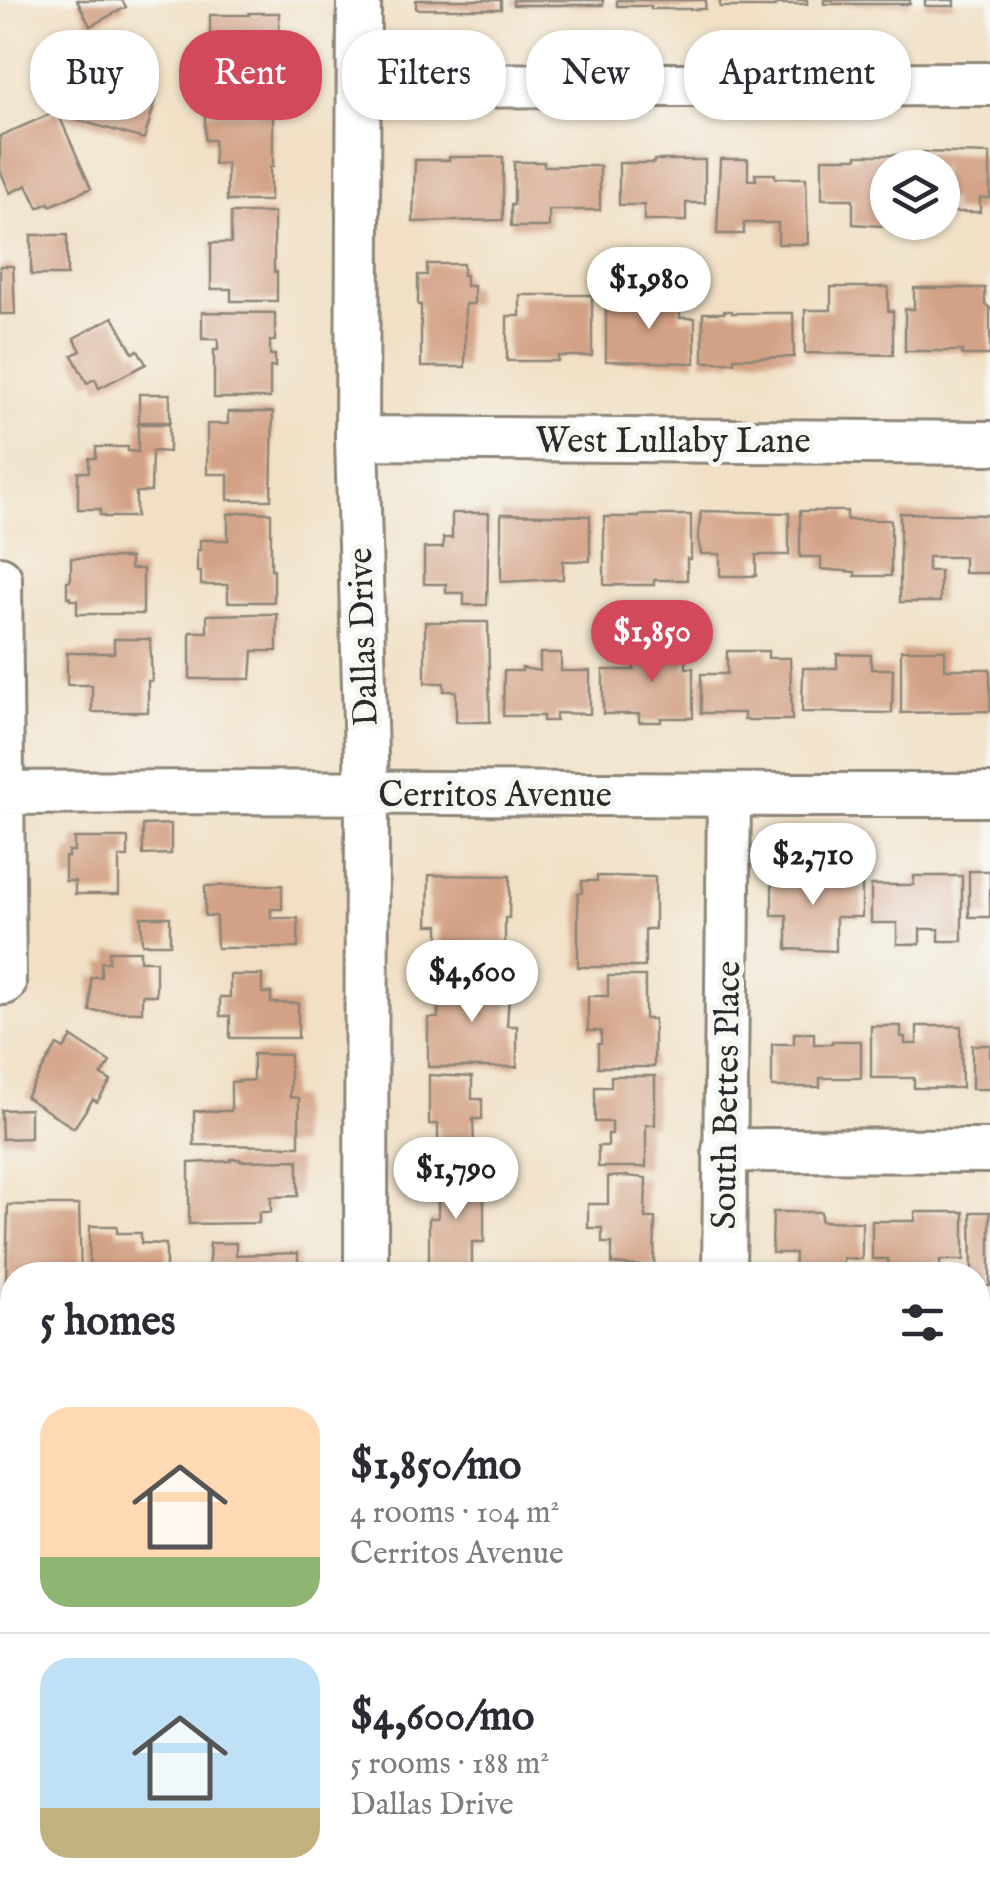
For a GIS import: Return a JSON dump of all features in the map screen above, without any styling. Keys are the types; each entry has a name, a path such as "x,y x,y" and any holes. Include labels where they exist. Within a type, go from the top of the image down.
{"street":[{"name":"Dallas Drive","path":"359,0 359,30"},
{"path":"506,86 990,84"},
{"name":"Dallas Drive","path":"359,120 357,438 367,793 366,1262"},
{"name":"West Lullaby Lane","path":"357,438 990,443"},
{"path":"0,578 4,983"},
{"name":"Cerritos Avenue","path":"1,793 990,794"},
{"name":"South Bettes Place","path":"724,1262 729,796"},
{"path":"724,1150 990,1151"}],"building":[{"path":"77,0 122,0 126,7 90,26"},
{"path":"416,0 501,0 501,9 416,9"},
{"path":"513,0 603,0 603,5 513,5"},
{"path":"617,0 706,0 705,9 651,9 617,6"},
{"path":"720,0 807,0 807,4 720,7"},
{"path":"824,0 910,0 910,4 824,4"},
{"path":"925,0 954,0 954,6 925,6"},
{"path":"279,13 279,30 210,30 210,15"},
{"path":"36,120 61,120 91,188 38,208 27,185 10,193 0,170 0,136"},
{"path":"78,120 150,120 144,139"},
{"path":"205,120 273,120 270,201 227,201 227,164 214,164 214,140 205,140"},
{"path":"960,153 990,154 990,198 980,198 980,212 960,212"},
{"path":"870,155 870,225 853,224 853,199 822,199 822,158"},
{"path":"503,157 503,220 413,222 415,160"},
{"path":"720,159 748,159 748,180 756,180 755,174 806,178 808,244 778,244 778,223 744,223 744,234 717,234"},
{"path":"705,160 705,203 686,203 686,221 644,221 644,205 619,205 619,163"},
{"path":"514,162 600,166 600,210 549,210 549,227 511,227"},
{"path":"231,213 274,213 277,301 231,301 231,289 211,289 211,243 231,243"},
{"path":"31,235 67,235 67,275 31,275"},
{"path":"427,264 463,264 466,286 474,286 474,304 465,304 465,367 421,367 418,275 427,275"},
{"path":"0,266 13,266 15,314 0,314"},
{"path":"831,287 888,287 888,311 893,311 893,355 805,353 805,310 831,310"},
{"path":"914,288 985,288 985,304 990,308 990,355 905,351 905,309 914,309"},
{"path":"520,295 592,295 592,356 507,361 507,316 520,316"},
{"path":"606,299 680,302 680,318 695,318 695,363 606,361"},
{"path":"202,312 275,313 275,341 270,341 275,367 270,367 270,398 214,398 214,350 218,350 218,339 202,339"},
{"path":"703,313 793,313 794,357 703,362"},
{"path":"113,317 133,353 138,350 146,364 99,388 95,379 87,383 72,355 81,351 74,338"},
{"path":"139,394 170,394 170,422 139,422"},
{"path":"228,412 273,412 271,500 228,500 228,474 207,474 207,424 228,424"},
{"path":"138,424 169,424 169,452 152,451 151,492 136,492 136,517 104,517 100,509 78,509 78,472 89,472 89,458 96,458 96,447 128,447 128,451 138,452"},
{"path":"701,511 789,513 789,555 756,555 756,576 720,576 720,554 701,554"},
{"path":"800,511 847,511 847,520 891,520 891,576 855,576 855,572 821,569 821,557 800,557"},
{"path":"271,513 274,602 228,602 228,585 201,585 201,572 197,572 200,540 228,540 228,514"},
{"path":"452,513 489,513 487,605 464,605 464,593 446,593 446,584 424,584 424,548 443,548 443,538 452,538"},
{"path":"900,513 989,515 989,573 964,573 964,557 928,557 928,571 940,571 940,602 900,602"},
{"path":"501,514 590,516 590,561 563,561 563,579 501,582"},
{"path":"691,515 687,580 654,580 654,585 604,585 604,517"},
{"path":"71,558 130,558 130,569 143,569 143,614 77,614 77,600 67,597"},
{"path":"277,614 277,651 253,651 251,679 190,679 190,632 207,632 207,615"},
{"path":"425,622 488,622 490,722 456,722 456,691 444,691 444,683 425,683"},
{"path":"114,639 150,639 152,681 148,681 148,712 92,712 92,685 67,685 67,653 114,653"},
{"path":"634,645 686,645 686,668 693,668 693,718 639,722 639,714 603,714 603,670 634,670"},
{"path":"901,650 945,650 945,669 990,669 990,711 901,713"},
{"path":"727,651 768,651 768,658 790,658 792,720 744,720 744,713 701,713 701,674 727,674"},
{"path":"540,653 561,653 561,671 590,671 590,714 556,713 556,721 543,721 543,716 503,716 504,671 540,671"},
{"path":"837,654 871,655 871,669 893,669 892,713 802,712 803,668 837,668"},
{"path":"171,824 171,854 143,855 143,825"},
{"path":"74,838 128,838 128,857 119,857 119,894 75,894 75,881 65,881 65,857 68,851 74,851"},
{"path":"772,871 820,871 820,882 862,882 862,917 836,917 836,951 787,949 787,915 772,915"},
{"path":"969,871 990,871 990,917 969,917"},
{"path":"429,875 510,876 505,945 474,944 474,967 439,966 439,925 428,925"},
{"path":"597,876 655,877 655,929 645,929 645,967 578,967 578,893 582,893 582,881 597,881"},
{"path":"914,876 962,876 962,941 939,941 939,929 920,929 920,944 897,944 897,923 871,923 871,885 914,885"},
{"path":"282,885 282,909 271,909 271,918 298,918 298,948 217,948 216,916 205,916 205,886"},
{"path":"141,917 170,917 170,944 142,944"},
{"path":"109,951 140,951 140,961 156,961 156,995 142,995 142,1012 90,1011 91,977 101,977 101,962 109,962"},
{"path":"230,975 262,975 262,993 271,993 271,1003 298,1003 298,1038 230,1038 230,1016 220,1016 220,997 230,997"},
{"path":"438,976 510,979 507,1026 517,1026 517,1067 428,1067 428,1018 438,1018"},
{"path":"608,976 645,976 645,1019 654,1019 654,1067 598,1067 601,1031 588,1031 588,996 608,996"},
{"path":"871,1026 901,1026 905,1044 917,1044 917,1026 961,1026 962,1088 914,1088 914,1078 871,1078"},
{"path":"794,1033 814,1033 814,1044 861,1041 861,1078 820,1078 820,1087 772,1087 772,1044 794,1044"},
{"path":"72,1037 110,1062 101,1075 111,1081 97,1102 93,1099 74,1128 26,1097 57,1045 64,1049"},
{"path":"972,1045 990,1045 990,1089 972,1089"},
{"path":"253,1054 290,1055 290,1097 299,1098 299,1146 194,1145 194,1111 231,1111 231,1082 253,1080"},
{"path":"429,1075 472,1077 472,1099 482,1099 482,1119 473,1119 475,1166 438,1166 438,1124 429,1124"},
{"path":"611,1076 655,1076 655,1125 646,1125 646,1167 598,1167 598,1146 608,1146 612,1122 595,1122 595,1087 611,1087"},
{"path":"30,1109 30,1138 2,1139 1,1110"},
{"path":"298,1160 298,1196 271,1197 271,1212 259,1212 259,1223 189,1224 189,1163"},
{"path":"438,1176 475,1176 475,1195 484,1195 484,1242 472,1242 472,1262 429,1262 429,1218 438,1218"},
{"path":"608,1177 646,1178 645,1218 655,1218 654,1262 612,1262 612,1243 602,1243 602,1228 588,1228 588,1204 608,1204"},
{"path":"8,1205 79,1205 81,1262 7,1262"},
{"path":"773,1212 821,1212 821,1221 862,1222 862,1259 795,1262 795,1253 772,1253"},
{"path":"915,1212 964,1212 964,1260 872,1259 872,1221 915,1221"},
{"path":"971,1212 990,1212 990,1262 972,1262"},
{"path":"90,1226 117,1226 117,1233 141,1233 141,1243 166,1244 166,1262 89,1262"},
{"path":"210,1243 236,1243 236,1255 298,1253 298,1262 209,1262"}]}
